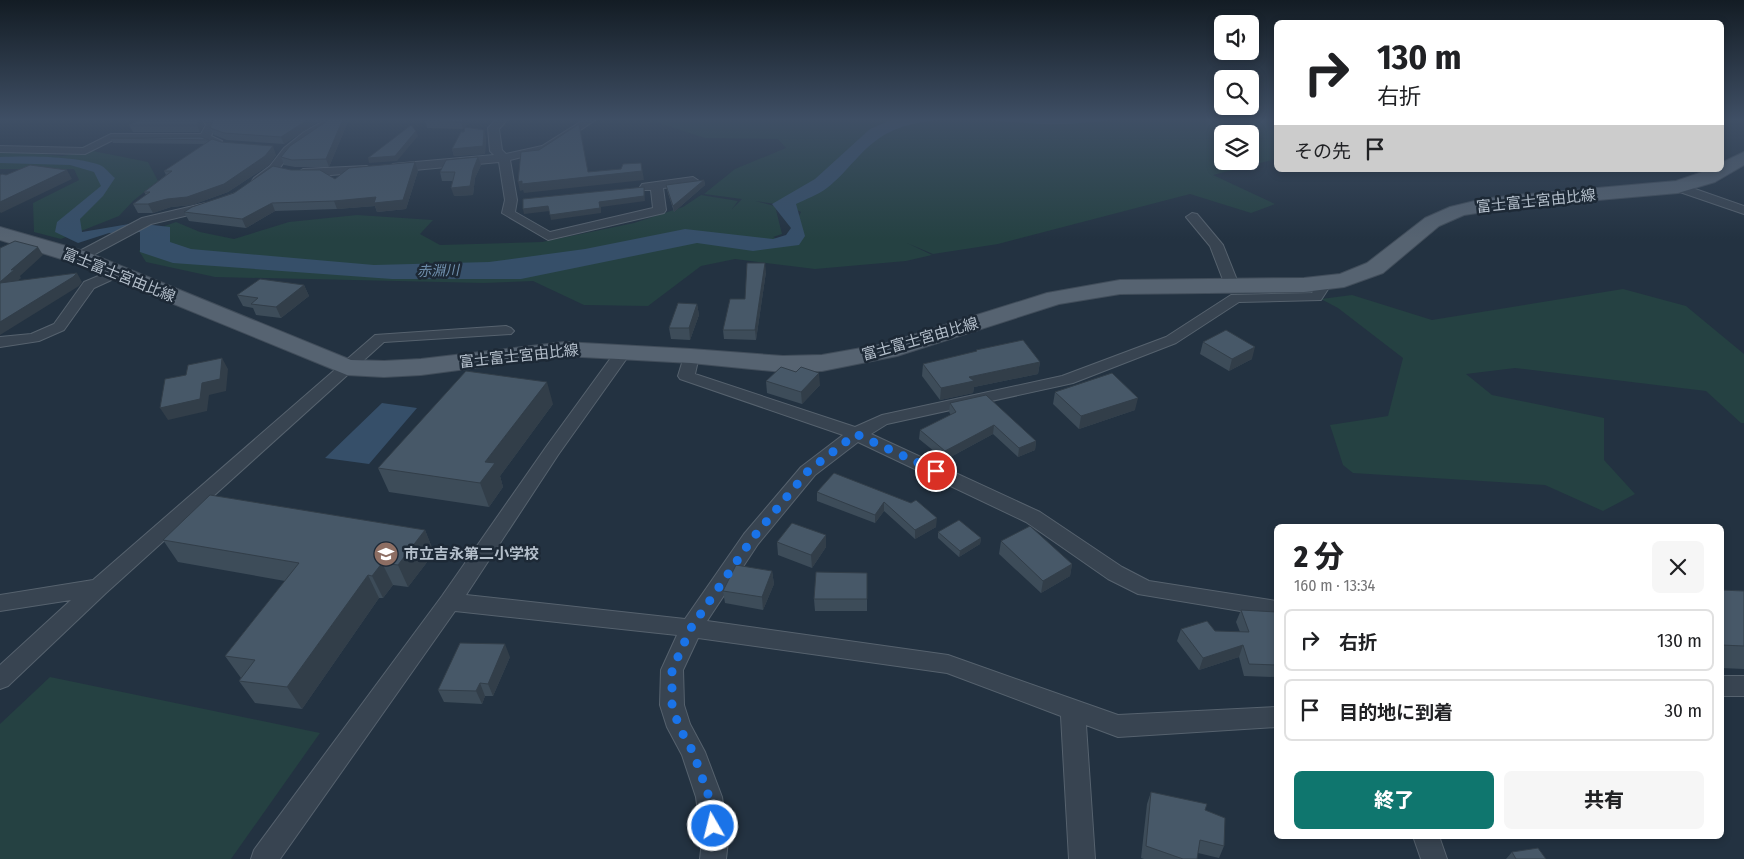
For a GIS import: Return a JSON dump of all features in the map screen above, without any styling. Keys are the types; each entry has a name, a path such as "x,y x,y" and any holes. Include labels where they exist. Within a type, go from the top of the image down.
{"main road":[{"name":"富士富士宮由比線","path":"1724,169 1740,159"},
{"name":"富士富士宮由比線","path":"0,233 80,257 346,368 384,369 421,367 564,349 691,356 783,364 822,363 888,351 1075,293 1142,286 1325,283 1344,280 1375,268 1432,222 1457,210 1517,201 1678,187 1708,178 1718,172"}],"street":[{"path":"245,190 274,168 281,159"},
{"path":"274,168 295,173 325,173 491,159"},
{"path":"504,159 516,200 508,213 548,236 660,210 657,186"},
{"path":"635,188 693,181"},
{"path":"1678,187 1744,210"},
{"path":"80,257 146,221 172,213 194,211 218,202"},
{"path":"1192,217 1216,245 1232,285"},
{"path":"0,342 34,338 59,328 89,285 115,273"},
{"path":"713,859 715,840 709,797 693,752 679,727 672,704 672,670 691,628 752,539 808,471 856,434 882,420 1067,380 1171,340 1236,298 1316,297 1325,283"},
{"path":"0,679 99,587 380,338 506,331"},
{"path":"264,859 450,602 552,451 624,352"},
{"path":"691,356 686,376 856,434 1033,517 1115,573 1145,588 1274,609"},
{"path":"0,603 99,587"},
{"path":"450,602 691,628 948,664 1072,711 1118,726 1274,717"},
{"path":"1724,686 1744,686"},
{"path":"1072,711 1082,859"},
{"path":"1427,839 1434,859"}],"green space":[{"path":"0,159 133,159 148,162 158,181 133,201 119,216 61,239 34,232 33,203 79,180 74,169 0,169"},
{"path":"759,159 1214,159 1214,170 1233,170 1213,175 1275,204 1251,213 1190,194 998,244 933,254 907,243 932,255 906,261 815,269 735,259 701,266 648,306 584,305 533,281 484,283 215,277 146,262 139,251 159,228 176,222 200,232 234,239 289,222 357,215 433,220 420,234 440,245 542,242 634,223 683,207 701,195 738,201 732,209 742,199 704,194 735,169","holes":["755,201 789,206 801,212 785,242 773,237 782,234 775,206"]},
{"path":"1259,159 1274,160 1259,163"},
{"path":"1623,289 1686,306 1744,354 1744,423 1741,423 1706,391 1515,368 1466,374 1492,395 1604,418 1604,460 1635,494 1603,511 1545,485 1353,473 1343,465 1330,425 1388,416 1403,358 1338,308 1321,299 1352,295 1432,320"},
{"path":"50,677 320,733 231,859 0,859 0,724"}],"water":[{"name":"赤淵川","path":"0,159 70,159 90,162 104,167 115,178 103,196 80,219 82,232 135,223 170,227 170,242 191,249 374,265 489,262 585,249 685,229 773,239 786,235 791,228 772,204 815,179 837,159 856,159 827,188 796,204 805,236 799,245 753,251 697,243 521,279 392,279 173,263 140,252 140,232 109,233 78,243 55,232 57,222 101,186 94,172 70,165 0,163"},
{"path":"382,403 417,408 369,464 325,458"}],"building":[{"path":"182,159 260,159 224,184 187,197 167,199 148,204 133,204 150,192 144,192 172,171 164,171"},
{"path":"289,159 323,159 292,160"},
{"path":"477,159 470,186 451,188 455,172 440,172 446,160"},
{"path":"520,159 586,159 588,172 621,169 623,164 641,163 642,171 522,184 522,181 518,182"},
{"path":"415,162 403,200 374,203 376,197 334,201 272,203 242,219 184,212 192,207 234,193 273,166 291,170 320,170 335,179 349,168"},
{"path":"30,165 67,170 0,202 0,175 6,175"},
{"path":"704,180 673,206 666,185"},
{"path":"644,187 644,196 599,202 600,208 550,215 548,206 523,209 523,199"},
{"path":"15,241 38,247 0,282 0,248"},
{"path":"747,263 765,263 755,330 723,330 730,299 745,299"},
{"path":"77,273 73,277 0,322 0,283"},
{"path":"260,279 304,285 276,307 251,304 258,298 237,295"},
{"path":"678,303 697,304 689,328 669,328"},
{"path":"1226,330 1255,347 1232,359 1203,342"},
{"path":"1023,340 1040,362 969,377 974,381 941,388 923,364 976,350"},
{"path":"222,358 220,379 202,383 200,399 160,408 165,379 186,375 188,365"},
{"path":"781,367 796,372 801,367 819,373 801,392 766,381"},
{"path":"466,371 547,382 485,462 495,463 480,483 378,468"},
{"path":"1112,373 1138,398 1081,416 1055,392"},
{"path":"986,395 1036,441 1019,448 994,425 945,451 920,430 956,412 950,403"},
{"path":"834,473 911,503 916,500 937,518 915,530 884,502 875,515 817,492"},
{"path":"210,495 425,530 398,565 382,563 372,576 368,575 287,687 239,681 255,660 225,656 299,563 163,540"},
{"path":"959,520 981,538 960,551 938,532"},
{"path":"792,523 826,535 811,555 777,542"},
{"path":"1030,526 1072,564 1043,581 1001,541"},
{"path":"736,565 772,571 762,597 723,591"},
{"path":"816,572 867,573 867,599 814,599"},
{"path":"1724,590 1744,591 1744,646 1724,645"},
{"path":"1241,610 1274,612 1274,665 1249,664 1243,645 1203,658 1181,629 1207,621 1215,631 1249,632"},
{"path":"460,643 505,644 488,684 480,683 476,691 438,690"},
{"path":"1151,792 1207,804 1205,810 1225,818 1224,846 1200,840 1197,859 1183,859 1146,846"},
{"path":"1538,848 1546,859 1516,859 1512,852"}],"place":[{"name":"市立吉永第二小学校","path":"386,554"}],"route":[{"path":"713,826 709,797 693,752 679,727 672,704 672,670 691,628 752,539 808,471 856,434 936,471"}]}
